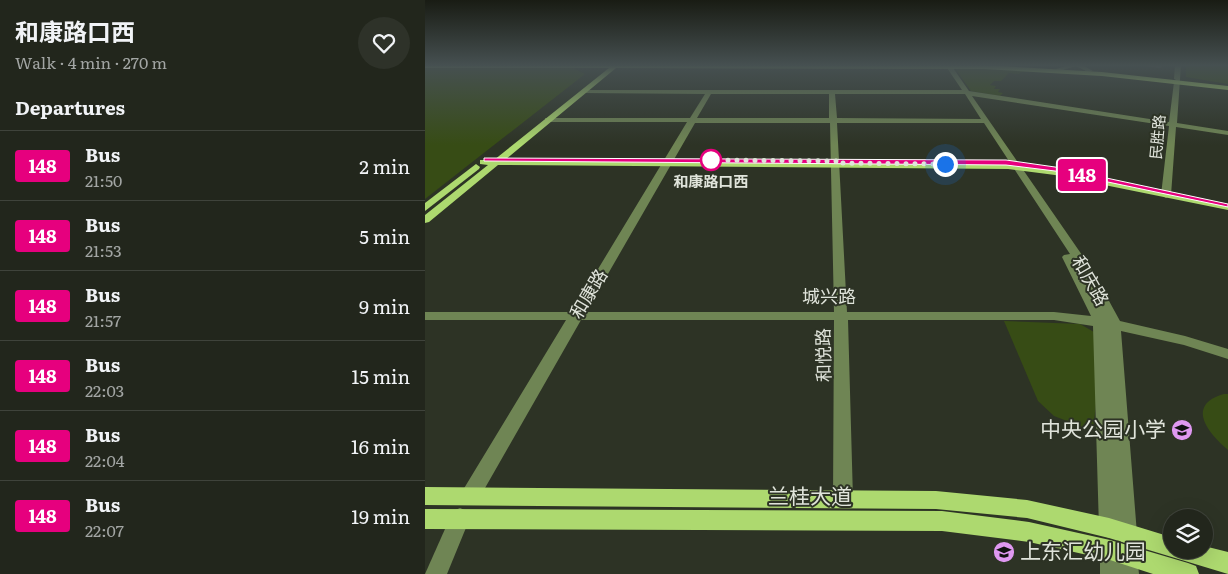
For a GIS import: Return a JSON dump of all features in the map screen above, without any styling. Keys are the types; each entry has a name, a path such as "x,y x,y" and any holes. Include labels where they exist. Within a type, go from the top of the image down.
{"main road":[{"path":"425,208 571,92"},
{"path":"425,220 583,92"},
{"path":"484,161 1011,164 1228,206"},
{"name":"兰桂大道","path":"425,496 937,500 1027,509 1118,531 1163,545"},
{"name":"兰桂大道","path":"425,519 942,521 1029,532 1122,560 1188,574"},
{"path":"1213,559 1228,563"}],"street":[{"path":"583,92 964,93 1228,133"},
{"name":"和康路","path":"470,496 709,92"},
{"name":"和悦路","path":"833,92 841,316 843,499"},
{"name":"民胜路","path":"1166,193 1176,92"},
{"name":"和庆路","path":"964,93 1011,164 1085,268 1107,322 1118,531"},
{"path":"548,120 982,121"},
{"name":"城兴路","path":"425,316 1054,316 1107,322 1161,333 1228,354"},
{"name":"和庆路","path":"1107,322 1118,531"},
{"path":"436,574 460,518"},
{"path":"1111,574 1122,560"}],"green space":[{"path":"425,92 562,92 425,199"},
{"path":"976,92 1003,93 1000,96"},
{"path":"1004,321 1080,324 1094,332 1097,394 1093,431 1054,416 1038,401"},
{"path":"1228,394 1228,450 1213,436 1204,420 1203,412 1205,405 1212,399"}],"bus line":[{"name":"148","path":"486,159 1006,162 1055,169 1228,204"}],"place":[{"name":"和康路口西","path":"711,160"},
{"name":"中央公园小学","path":"1182,430"},
{"name":"上东汇幼儿园","path":"1004,552"}],"route":[{"path":"711,160 706,160 945,164"}]}
